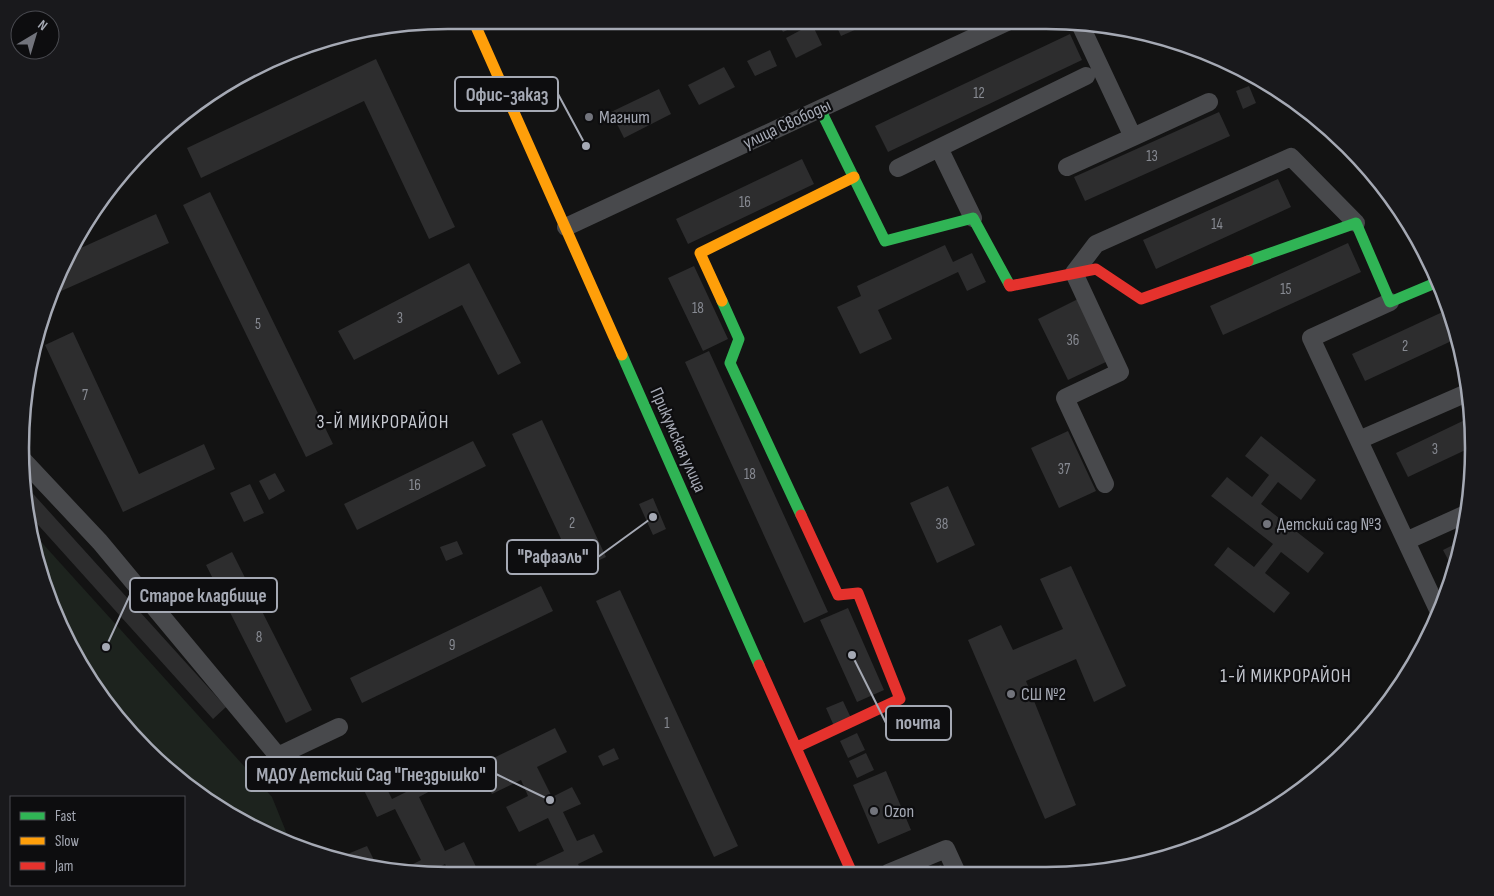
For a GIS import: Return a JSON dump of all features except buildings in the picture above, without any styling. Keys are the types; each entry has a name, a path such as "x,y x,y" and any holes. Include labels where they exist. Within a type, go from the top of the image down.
{"street":[{"name":"Прикумская улица","path":"477,29 566,227 701,537 849,867"},
{"name":"улица Свободы","path":"566,227 992,29"},
{"path":"1083,31 1133,136"},
{"path":"898,168 1086,76"},
{"path":"1067,167 1209,102"},
{"path":"820,109 885,241 973,218"},
{"path":"938,148 1010,286 1096,269 1141,299 1356,223"},
{"path":"1074,274 1096,244 1291,157 1356,223 1390,302"},
{"path":"797,748 900,699 858,593 838,594 730,363 739,339 700,253 854,178"},
{"path":"1074,274 1120,372 1066,398 1105,484"},
{"path":"1431,285 1311,338 1435,603"},
{"path":"1359,440 1462,395"},
{"path":"30,467 100,542 278,756 339,727"},
{"path":"1406,541 1459,517"},
{"path":"902,867 946,849 954,867"}],"shaded area":[{"path":"39,540 272,797 287,835 238,811 215,797 172,763 133,724 99,681 72,633 51,583"}],"traffic: fast":[{"path":"820,109 885,241 973,218 1009,284"},
{"path":"1248,261 1356,223 1390,302 1431,285"},
{"path":"722,301 739,339 730,363 801,515"},
{"path":"622,355 759,665"}],"traffic: slow":[{"path":"477,29 622,355"},
{"path":"722,301 700,253 854,177"}],"traffic: jam":[{"path":"1009,284 1010,286 1096,269 1141,299 1248,261"},
{"path":"797,747 900,699 858,593 838,595 801,515"},
{"path":"759,665 849,867"}],"place":[{"name":"Магнит","path":"589,117"},
{"name":"Офис-заказ","path":"586,146"},
{"name":"\"Рафаэль\"","path":"653,517"},
{"name":"Детский сад №3","path":"1267,524"},
{"name":"Старое кладбище","path":"106,647"},
{"name":"почта","path":"852,655"},
{"name":"СШ №2","path":"1011,694"},
{"name":"МДОУ Детский Сад \"Гнездышко\"","path":"550,800"},
{"name":"Ozon","path":"874,811"}],"district":[{"name":"3-Й МИКРОРАЙОН","path":"383,422"},
{"name":"1-Й МИКРОРАЙОН","path":"1286,676"}]}
